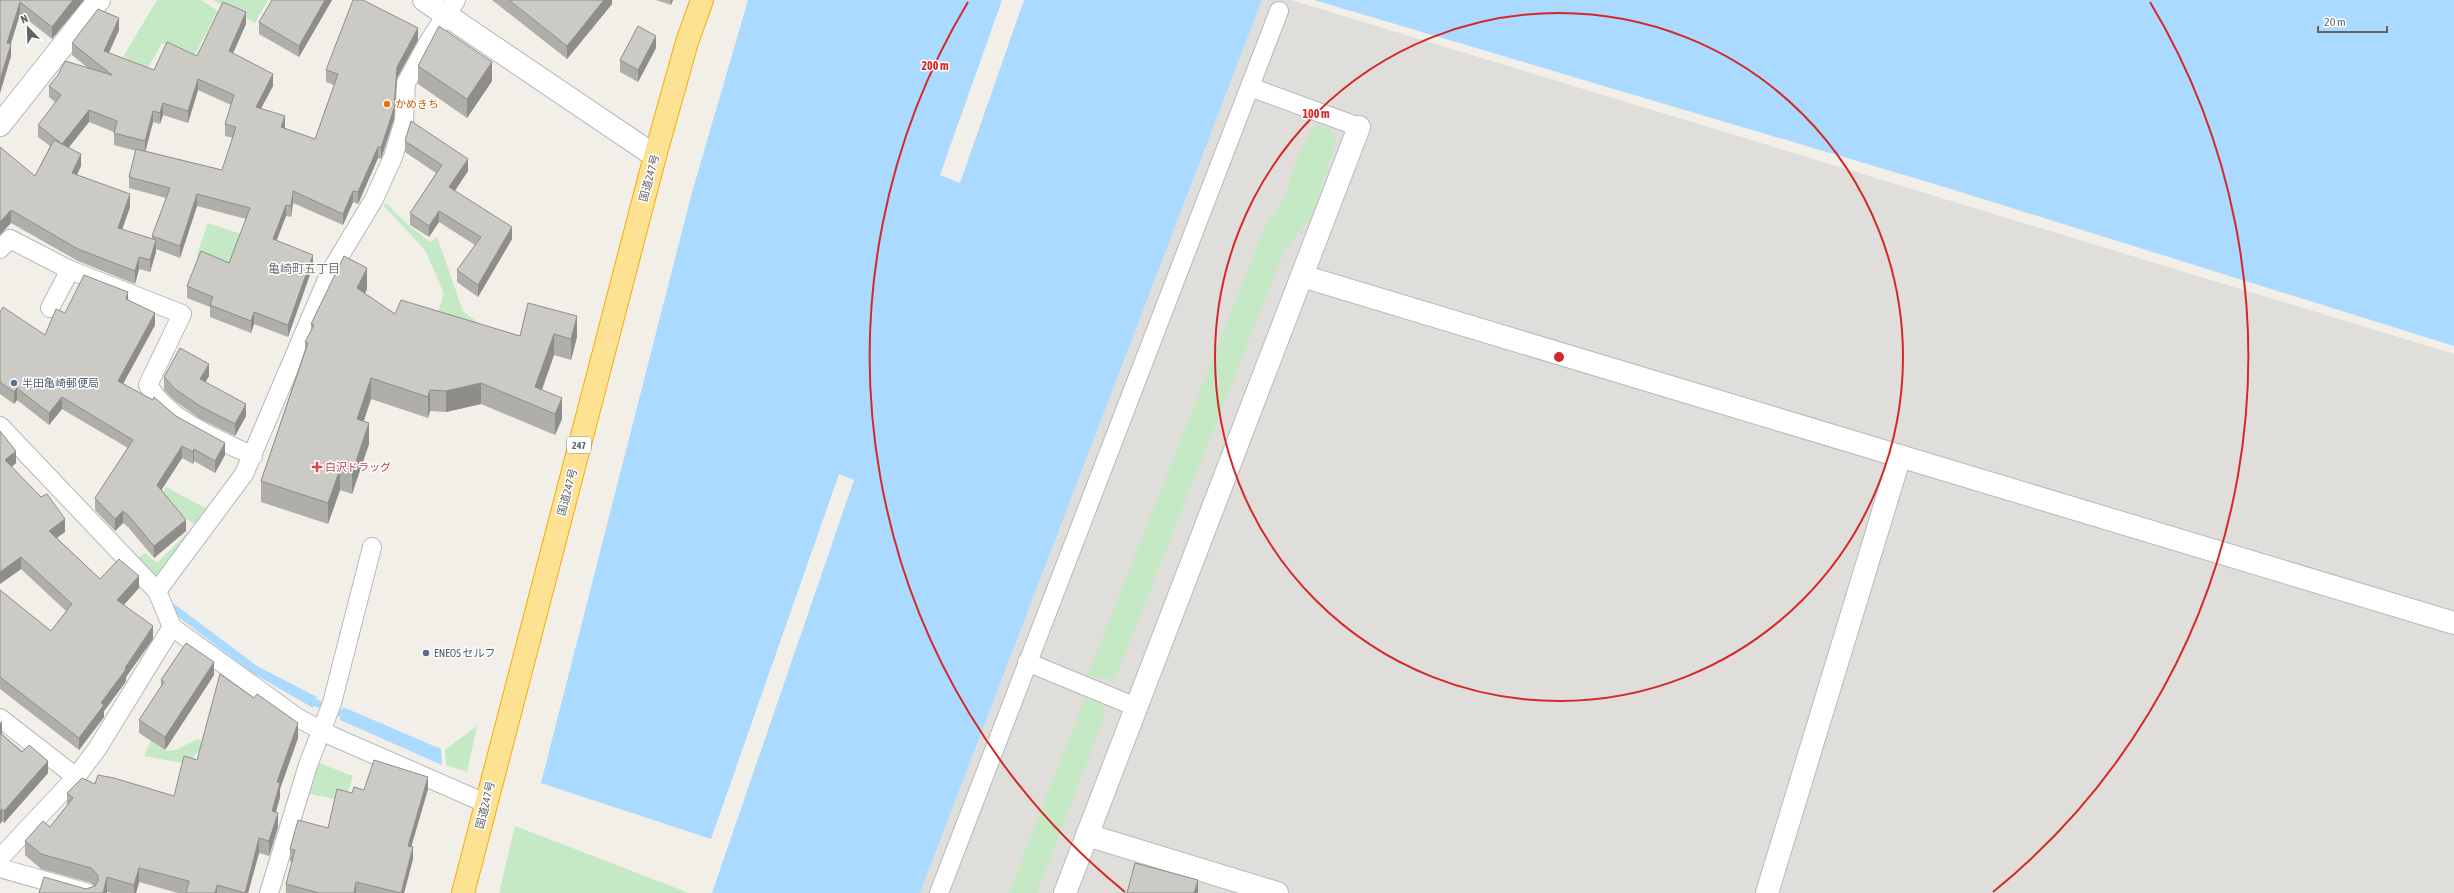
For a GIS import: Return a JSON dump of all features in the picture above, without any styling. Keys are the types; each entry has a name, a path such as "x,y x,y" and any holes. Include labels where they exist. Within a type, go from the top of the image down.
{"highway":[{"name":"国道247号","path":"463,893 485,803 655,156 687,42 702,0"}],"street":[{"path":"0,126 99,0"},
{"path":"424,0 451,7 655,156"},
{"path":"157,592 228,496 253,456 324,286 374,199 393,157 404,121 406,84 429,41 451,7"},
{"path":"939,893 1279,10"},
{"path":"1065,893 1358,127 1250,87"},
{"path":"0,249 10,240 70,270 182,314 148,385 156,400 192,426 253,456"},
{"path":"50,308 70,270"},
{"path":"1302,276 2454,623"},
{"path":"0,426 157,592 172,627 292,714 485,803"},
{"path":"1767,893 1900,456"},
{"path":"269,893 308,764 331,705 372,547"},
{"path":"0,858 76,777 97,749 172,627"},
{"path":"1027,662 1136,707"},
{"path":"0,718 76,777"},
{"path":"1087,835 1277,893"},
{"path":"0,868 88,893"}],"shaded area":[{"path":"1262,0 1291,0 2454,354 2454,893 920,893"}],"green space":[{"path":"157,0 201,0 218,11 193,58 162,43 148,68 123,57"},
{"path":"213,0 268,0 255,23"},
{"path":"1318,125 1329,128 1336,140 1312,217 1285,249 1115,679 1098,678 1088,674 1264,229 1284,199 1296,161 1313,127"},
{"path":"386,203 407,224 430,242 437,237 463,311 505,344 436,319 444,293 425,250 384,206"},
{"path":"208,223 241,234 230,268 196,257"},
{"path":"166,487 209,510 198,527 158,498"},
{"path":"189,531 194,534 157,577 137,559 145,553 157,563"},
{"path":"1084,700 1096,701 1106,712 1037,893 1009,893"},
{"path":"477,726 467,772 446,765 445,750"},
{"path":"198,739 204,744 188,764 144,756 151,741 165,751 175,750"},
{"path":"316,762 353,776 345,801 306,793"},
{"path":"515,826 689,893 499,893"}],"water":[{"path":"748,0 1002,0 940,175 960,183 1024,0 1262,0 920,893 712,893 854,480 839,474 711,839 541,783 691,196"},
{"path":"1314,0 2454,0 2454,346 1938,185"},
{"path":"173,603 257,666 317,697 313,708 251,672 176,615"},
{"path":"343,707 441,749 442,765 340,720"}],"building":[{"path":"0,0 73,0 52,27 20,2 7,43 11,44 0,80"},
{"path":"272,0 325,0 299,46 259,22"},
{"path":"353,0 363,0 418,28 397,67 394,108 381,147 378,147 358,192 353,191 343,214 293,191 291,206 286,205 273,239 313,255 288,325 254,312 251,321 210,305 213,297 187,286 201,251 229,263 250,208 197,194 180,246 152,236 170,188 129,177 136,149 222,170 236,127 225,124 234,95 198,79 188,111 163,103 160,113 153,111 145,141 114,133 117,121 89,110 62,144 38,125 61,95 49,86 58,75 65,61 112,75 72,43 98,9 119,18 104,51 154,70 167,42 197,56 223,2 246,12 229,51 273,74 256,107 285,116 281,127 315,139 338,74 326,70"},
{"path":"509,0 604,0 567,46"},
{"path":"439,26 492,62 467,99 418,66"},
{"path":"638,26 656,36 638,70 620,60"},
{"path":"411,121 468,159 449,187 512,227 478,285 457,270 481,237 439,211 429,226 410,213 442,165 405,141"},
{"path":"54,140 81,154 72,173 130,194 118,228 156,240 150,260 139,257 135,271 78,249 11,210 0,222 0,147 35,176"},
{"path":"344,256 367,268 357,288 395,314 401,300 520,336 528,303 577,316 571,339 554,334 535,387 562,398 555,414 481,383 446,391 430,390 428,397 371,378 357,419 369,423 352,473 340,469 328,503 261,481 308,343 305,342 314,325 311,324"},
{"path":"84,275 128,292 126,299 155,313 118,381 153,400 154,397 176,416 225,443 215,461 194,449 193,452 182,446 157,485 186,520 154,546 128,515 123,511 115,519 95,498 133,440 62,397 49,413 17,388 14,392 0,382 0,312 3,307 45,335 56,309 65,313"},
{"path":"180,348 209,364 200,379 246,404 235,424 200,406 175,389 164,377"},
{"path":"0,431 16,451 5,460 41,497 47,494 65,519 49,531 100,579 119,559 139,576 117,600 153,626 125,668 126,669 124,672 101,703 104,705 79,738 0,677 0,590 51,631 72,604 21,557 0,572"},
{"path":"186,643 214,662 165,737 139,720 164,682 161,680"},
{"path":"220,674 254,698 257,694 298,723 277,782 280,783 272,811 278,813 269,841 259,838 245,893 217,885 215,893 186,893 189,881 139,868 134,885 107,877 103,893 39,893 44,877 86,889 95,886 98,881 98,875 91,868 41,854 25,841 43,821 50,827 73,798 67,793 82,778 95,784 98,775 114,778 174,796 184,756 197,760"},
{"path":"0,733 22,752 29,745 48,761 4,811 2,809 0,812"},
{"path":"374,760 428,777 408,846 413,847 401,893 356,882 354,893 319,893 286,884 295,850 290,849 298,820 328,828 337,789 352,793 354,787 364,790"},
{"path":"1135,863 1198,880 1194,893 1127,893"}],"waterway":[{"path":"307,699 349,717"}],"place":[{"name":"かめきち","path":"387,104"},
{"name":"半田亀崎郵便局","path":"14,383"},
{"name":"白沢ドラッグ","path":"317,467"},
{"name":"ENEOS セルフ","path":"426,653"}],"district":[{"name":"亀崎町五丁目","path":"304,269"}]}
